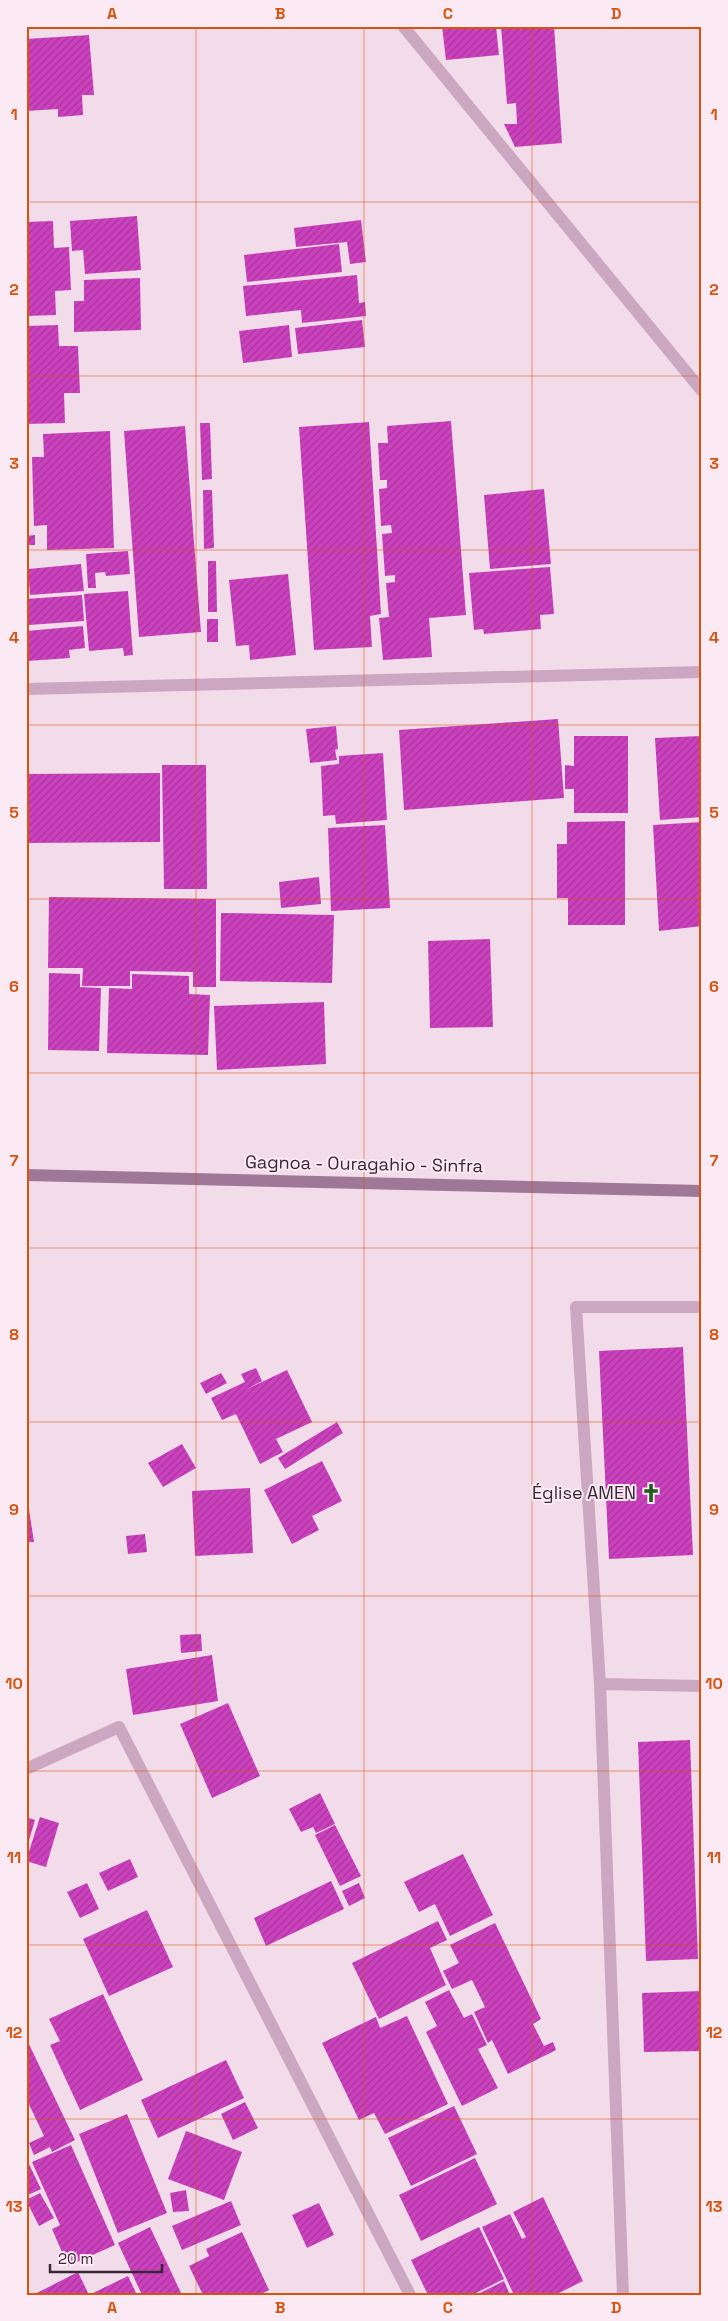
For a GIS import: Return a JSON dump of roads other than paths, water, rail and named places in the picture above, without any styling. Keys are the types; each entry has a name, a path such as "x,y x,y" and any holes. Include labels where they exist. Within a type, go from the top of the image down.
{"main road":[{"name":"Gagnoa - Ouragahio - Sinfra","path":"26,1175 702,1191"}],"street":[{"path":"403,26 702,391"},
{"path":"26,689 702,672"},
{"path":"623,2295 600,1684 576,1307 702,1307"},
{"path":"600,1684 702,1686"},
{"path":"26,1769 119,1726 410,2295"}],"place":[{"name":"Église AMEN","path":"651,1493"}]}
